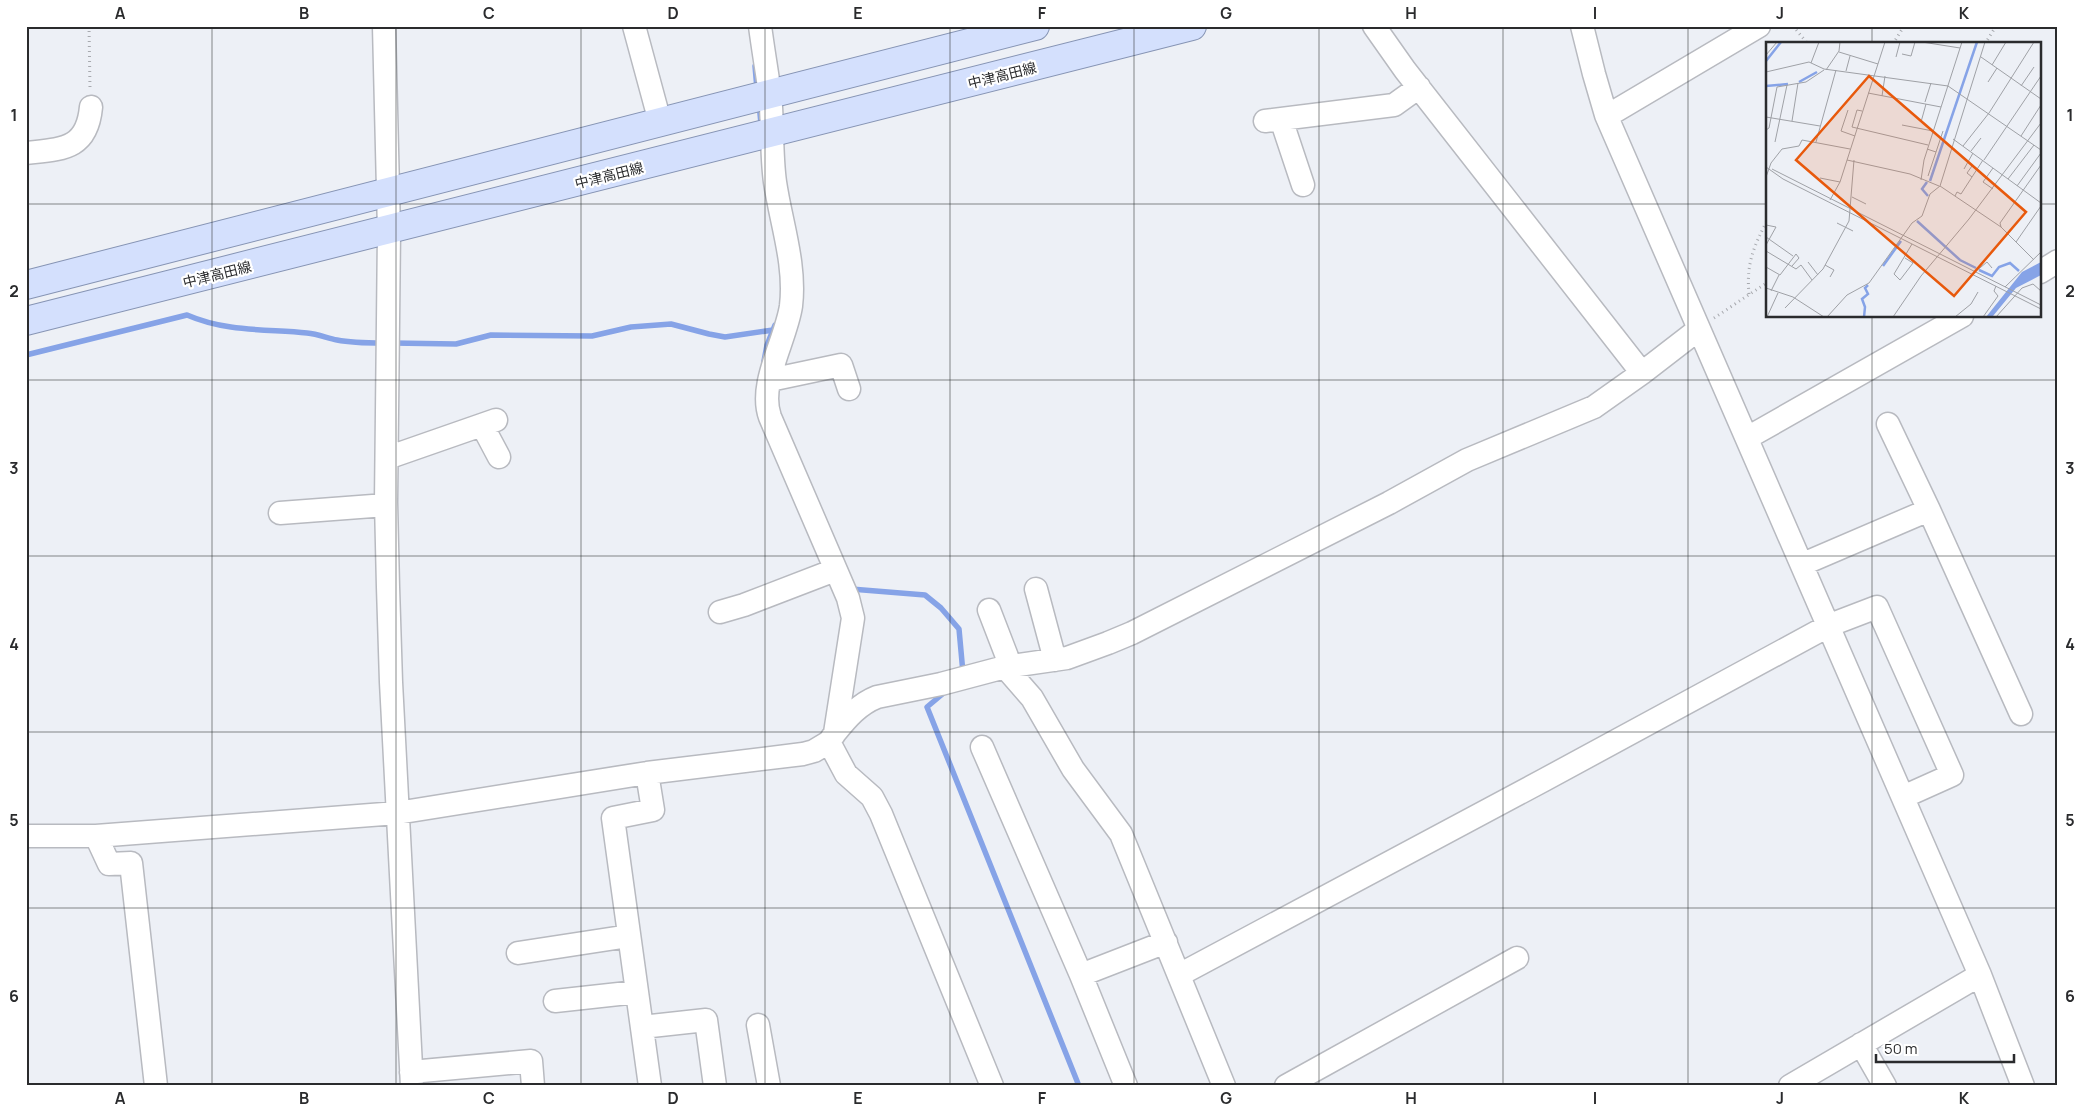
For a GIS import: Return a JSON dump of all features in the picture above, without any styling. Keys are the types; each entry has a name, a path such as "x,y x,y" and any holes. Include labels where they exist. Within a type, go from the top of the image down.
{"main road":[{"path":"26,285 1036,26"},
{"name":"中津高田線","path":"26,321 389,231 1192,26"}],"street":[{"path":"384,26 389,191 386,506 390,682 411,1079 531,1061 533,1086"},
{"path":"634,26 660,122"},
{"path":"760,26 770,94 776,184 789,256 792,285 790,309 766,396 767,410 848,598 853,618 832,737 846,774 872,797 881,814 992,1086"},
{"path":"1374,26 1419,87 1642,373"},
{"path":"1582,26 1607,116 1904,797 1980,975 2023,1086"},
{"path":"1607,116 1759,26"},
{"path":"1303,186 1273,120 1394,105 1419,87"},
{"path":"26,153 64,147 81,138 90,117 91,107"},
{"path":"1747,438 1958,318"},
{"path":"26,836 96,836 397,813 647,773 803,754 814,751 832,737 853,711 868,700 1008,667 1055,660 1079,654 1108,644 1147,626 1467,460 1594,407 1642,373 1699,328"},
{"path":"770,380 841,366 849,389"},
{"path":"386,458 489,422 499,457"},
{"path":"1888,424 2021,714"},
{"path":"280,513 386,506"},
{"path":"1802,564 1929,510"},
{"path":"720,612 744,606 835,570"},
{"path":"1036,589 1055,660"},
{"path":"1179,975 1830,625 1877,607 1952,775 1904,797"},
{"path":"989,610 1008,667 1032,698 1073,769 1121,834 1224,1086"},
{"path":"843,681 865,695 877,697"},
{"path":"982,747 1081,975 1126,1086"},
{"path":"647,773 653,810 613,818 650,1086"},
{"path":"96,836 109,864 130,863 156,1086"},
{"path":"518,952 629,936"},
{"path":"1081,975 1166,942"},
{"path":"1286,1086 1517,958"},
{"path":"1790,1086 1980,975"},
{"path":"555,1001 637,992"},
{"path":"642,1027 706,1020 715,1086"},
{"path":"758,1024 769,1086"},
{"path":"1861,1044 1885,1086"}],"path":[{"path":"89,26 91,107"},
{"path":"1793,26 1806,42"},
{"path":"1894,42 1904,26"},
{"path":"1986,42 1996,26"},
{"path":"1749,294 1747,272 1750,258 1766,223"},
{"path":"1699,328 1766,283"}],"waterway":[{"path":"755,66 757,89"},
{"path":"759,103 761,124"},
{"path":"26,355 187,315 231,327 315,334 348,342 383,343"},
{"path":"392,343 456,344 491,335 592,336 631,327 671,324 725,337 773,330"},
{"path":"764,361 767,345 775,325"},
{"path":"850,588 925,595 941,608 959,629 963,673"},
{"path":"946,691 927,707 1079,1086"}]}
